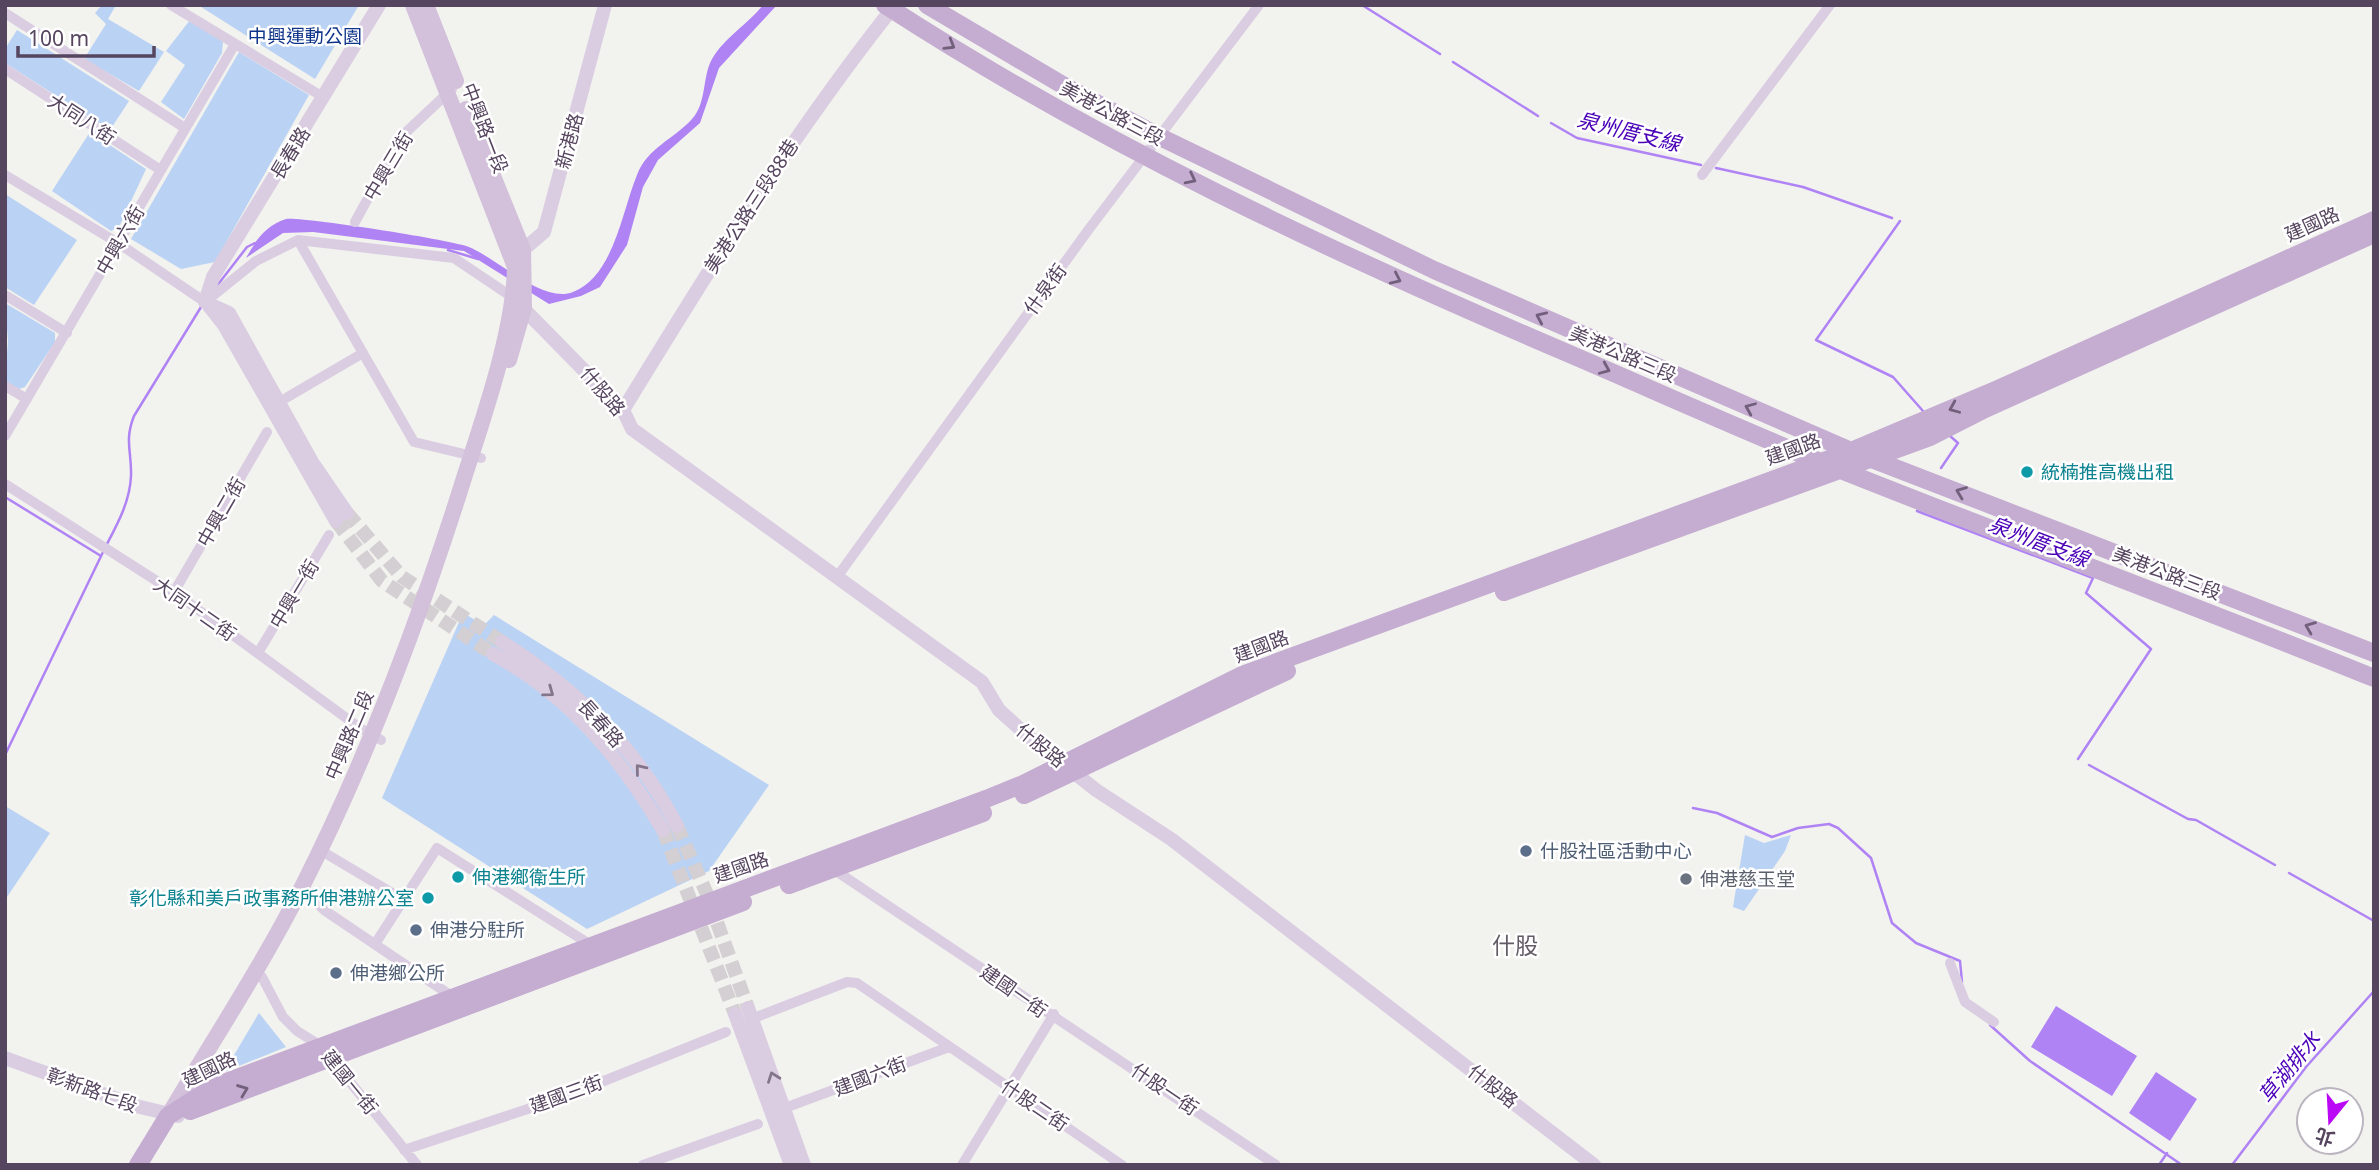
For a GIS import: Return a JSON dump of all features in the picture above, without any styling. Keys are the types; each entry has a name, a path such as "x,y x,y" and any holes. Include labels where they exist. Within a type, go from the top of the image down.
{"main road":[{"name":"中興路一段","path":"413,5 453,88 523,250"},
{"name":"中興路一段","path":"426,5 519,286"},
{"name":"美港公路三段","path":"927,5 1066,87 1160,137 1434,270 1851,451 2374,653"},
{"name":"美港公路三段","path":"890,7 992,70 1146,156 1419,290 1839,469 2374,678"},
{"name":"建國路","path":"1496,588 1851,451 1998,389 2374,220"},
{"name":"建國路","path":"178,1112 212,1087 324,1052 990,811 1242,675 1930,437 1985,409 2374,234"},
{"name":"中興路二段","path":"150,1165 305,891 377,737 476,456 519,286 523,250"},
{"name":"建國路","path":"324,1052 453,997 701,903 756,887 829,856 1068,768"},
{"name":"中興路二段","path":"138,1165 178,1112 259,974"}],"street":[{"path":"172,5 323,97"},
{"name":"長春路","path":"204,297 213,277 379,5"},
{"name":"新港路","path":"523,250 544,233 605,5"},
{"name":"什泉街","path":"837,577 1089,229 1259,5"},
{"path":"1702,175 1830,5"},
{"name":"美港公路三段88巷","path":"623,410 740,219 890,7"},
{"path":"5,13 185,128"},
{"name":"中興六街","path":"5,436 67,333 159,169 235,44"},
{"name":"大同八街","path":"5,69 159,169"},
{"name":"中興三街","path":"355,222 402,136 453,88"},
{"path":"5,175 204,297 342,517"},
{"path":"204,297 256,261 298,240 454,258 519,286"},
{"path":"298,240 414,442 476,456"},
{"name":"什股路","path":"519,286 623,410 632,429 982,682 999,710 1068,768 1171,839 1590,1163"},
{"path":"5,295 67,333"},
{"path":"286,398 363,353"},
{"path":"5,386 27,399"},
{"name":"中興二街","path":"174,592 267,432"},
{"name":"大同十二街","path":"5,484 174,592 360,728 377,737"},
{"name":"中興一街","path":"258,653 329,535"},
{"name":"長春路","path":"497,648 569,706 623,767 670,828"},
{"path":"375,944 437,848 591,946"},
{"path":"325,852 404,900"},
{"name":"建國一街","path":"833,869 1054,1014 962,1165"},
{"path":"305,891 324,910 453,997"},
{"path":"1950,963 1965,1002 1994,1022"},
{"name":"建國一街","path":"259,974 283,1017 324,1052 417,1165"},
{"path":"747,1013 847,982 857,983 949,1047"},
{"path":"747,1013 791,1165"},
{"path":"747,1013 804,1165"},
{"name":"什股一街","path":"1054,1014 1259,1160 1276,1165"},
{"name":"建國三街","path":"404,1150 564,1097 726,1032"},
{"name":"什股二街","path":"949,1047 1122,1165"},
{"name":"建國六街","path":"790,1106 949,1047"},
{"name":"彰新路七段","path":"5,1058 178,1112"},
{"path":"643,1165 758,1124"}],"green space":[{"path":"102,5 116,5 108,19 164,52 139,91 84,59 106,24 95,13"},
{"name":"中興運動公園","path":"198,5 359,5 315,79"},
{"path":"190,20 223,41 222,53 184,119 161,102 185,65 166,51"},
{"path":"17,30 129,101 110,130 5,63 5,49"},
{"path":"239,52 309,95 215,262 181,269 131,239"},
{"path":"90,132 146,169 119,227 111,231 52,191"},
{"path":"5,194 77,240 34,305 5,287"},
{"path":"5,303 55,333 55,342 25,387 19,389 5,381 8,341"},
{"path":"463,613 484,625 494,615 769,785 709,871 587,929 382,798"},
{"path":"5,806 50,833 5,900"},
{"path":"1745,835 1764,843 1791,835 1785,851 1744,911 1733,907"},
{"path":"259,1013 286,1047 224,1072"}],"shaded area":[{"path":"763,5 777,5 719,68 700,123 658,160 643,187 627,245 600,287 581,296 549,304 464,251 313,232 283,233 246,258 262,234 279,222 286,219 317,221 407,234 469,247 548,292 573,292 587,284 607,257 641,166 697,113 712,59 723,44"},
{"path":"2056,1006 2137,1056 2112,1096 2031,1047"},
{"path":"2156,1072 2197,1099 2170,1141 2129,1113"}],"waterway":[{"name":"泉州厝支線","path":"1362,5 1440,54"},
{"name":"泉州厝支線","path":"1453,62 1538,116"},
{"name":"泉州厝支線","path":"1551,123 1577,138 1701,165"},
{"name":"泉州厝支線","path":"1716,168 1803,187 1892,218"},
{"name":"泉州厝支線","path":"1900,221 1816,340 1893,377 1923,411"},
{"path":"216,287 247,247 255,243"},
{"path":"448,250 478,259"},
{"path":"107,544 123,512 128,494 131,476 129,440 134,416 201,307"},
{"name":"泉州厝支線","path":"1941,468 1958,443 1950,436"},
{"path":"5,497 101,556"},
{"name":"泉州厝支線","path":"1920,507 1917,511 2093,578 2086,593 2151,649 2078,759"},
{"path":"5,755 104,550"},
{"name":"泉州厝支線","path":"2089,765 2188,819 2196,820 2275,865"},
{"path":"1693,808 1717,813 1772,837 1798,828 1829,824 1838,828 1871,858 1892,923 1916,943 1960,961 1962,982"},
{"name":"泉州厝支線","path":"2289,873 2374,921"},
{"name":"草湖排水","path":"2232,1165 2306,1067 2374,991"},
{"path":"1990,1025 2030,1061 2182,1165"},
{"path":"2159,1165 2167,1153"}],"tunnel":[{"path":"347,513 402,577 502,642"},
{"path":"336,521 382,581 493,654"},
{"path":"677,826 706,892 748,1008"},
{"path":"663,830 735,1014"}],"place":[{"name":"統楠推高機出租","path":"2027,472"},
{"name":"什股社區活動中心","path":"1526,851"},
{"name":"伸港鄉衛生所","path":"458,877"},
{"name":"伸港慈玉堂","path":"1686,879"},
{"name":"彰化縣和美戶政事務所伸港辦公室","path":"428,898"},
{"name":"伸港分駐所","path":"416,930"},
{"name":"伸港鄉公所","path":"336,973"}],"district":[{"name":"什股","path":"1515,945"}]}
